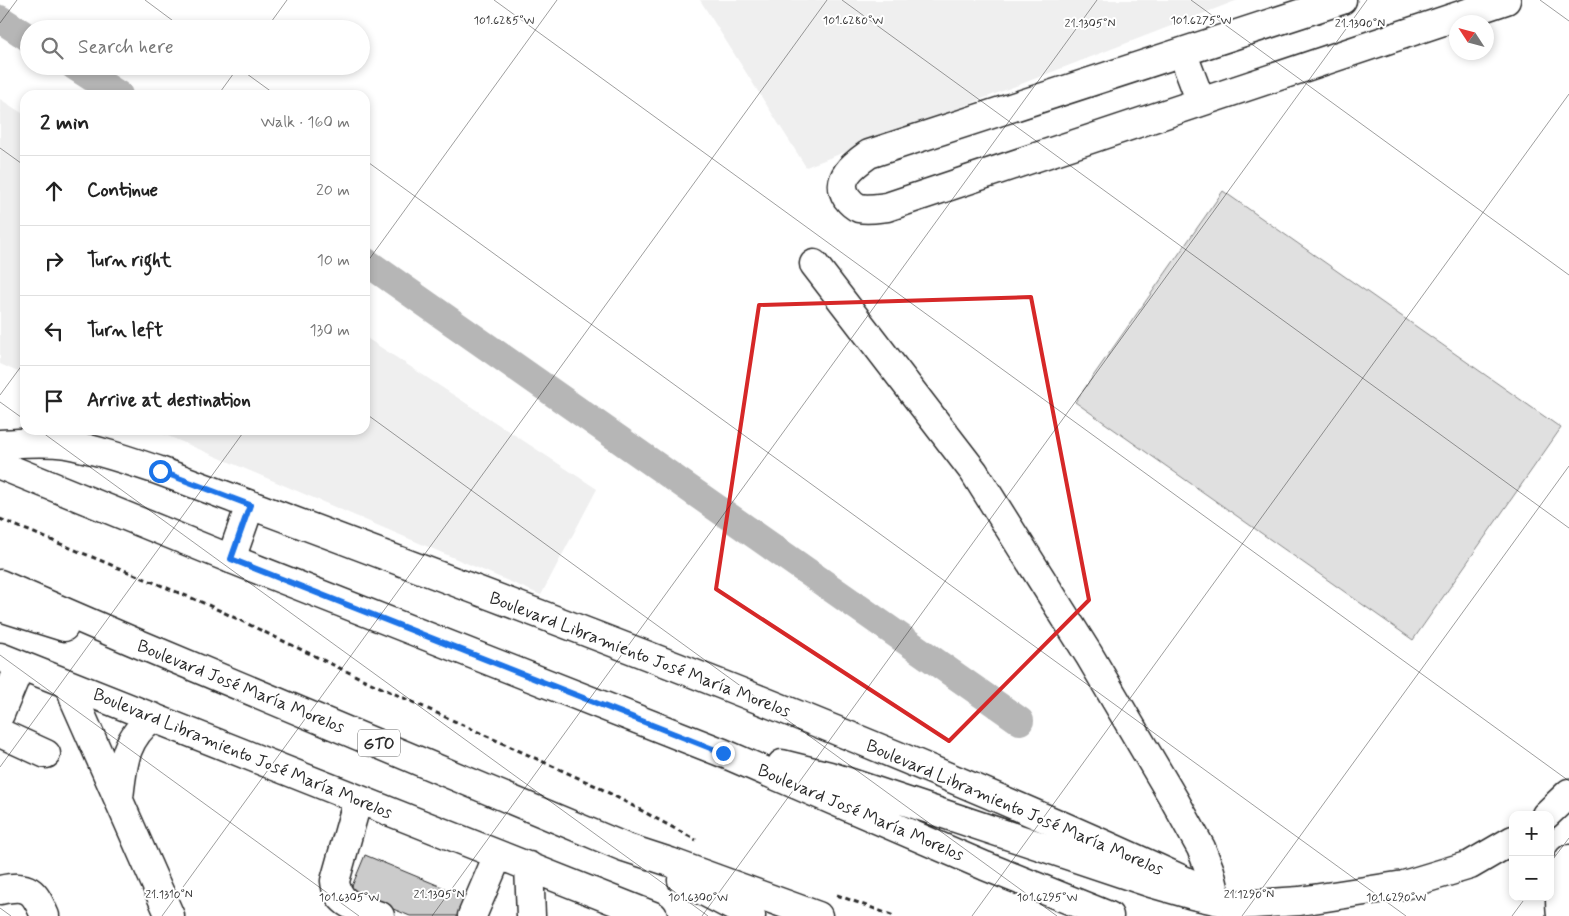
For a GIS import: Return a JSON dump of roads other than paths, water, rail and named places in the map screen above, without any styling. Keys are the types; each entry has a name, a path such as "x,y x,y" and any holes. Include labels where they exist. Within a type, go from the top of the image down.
{"main road":[{"path":"1342,0 869,154 847,172 843,183 844,194 858,208 887,207 1506,0"},
{"path":"1182,52 1201,102"},
{"path":"814,264 974,472 1089,655 1175,801 1201,848 1224,900"},
{"name":"Boulevard Libramiento José María Morelos","path":"0,444 25,442 65,444 111,455 160,471 650,656 917,763 1120,850 1224,900 1264,916"},
{"name":"Boulevard José María Morelos","path":"0,465 231,559 723,753 985,866 1108,916"},
{"path":"231,559 250,505"},
{"name":"Boulevard José María Morelos","path":"0,584 624,847 670,862 824,905"},
{"path":"0,607 65,627 132,641"},
{"path":"0,714 10,661"},
{"name":"Boulevard Libramiento José María Morelos","path":"10,661 653,916"},
{"path":"70,685 170,916"},
{"path":"118,798 125,755 129,745 136,734 153,717"},
{"path":"0,733 46,754"},
{"path":"723,753 789,765 830,776 1151,883 1224,900 1300,901 1404,886 1470,865 1509,842"},
{"path":"1550,811 1569,793"},
{"path":"358,799 335,880 336,889 338,896 346,902 380,916"},
{"path":"624,847 719,901 751,916"},
{"path":"472,916 498,856"},
{"path":"1561,916 1559,893 1569,859"},
{"path":"529,866 531,916"},
{"path":"0,890 26,888 38,898 45,916"}],"waterway":[{"path":"0,19 20,32"},
{"path":"88,75 111,90"},
{"path":"370,265 1020,721"}]}
